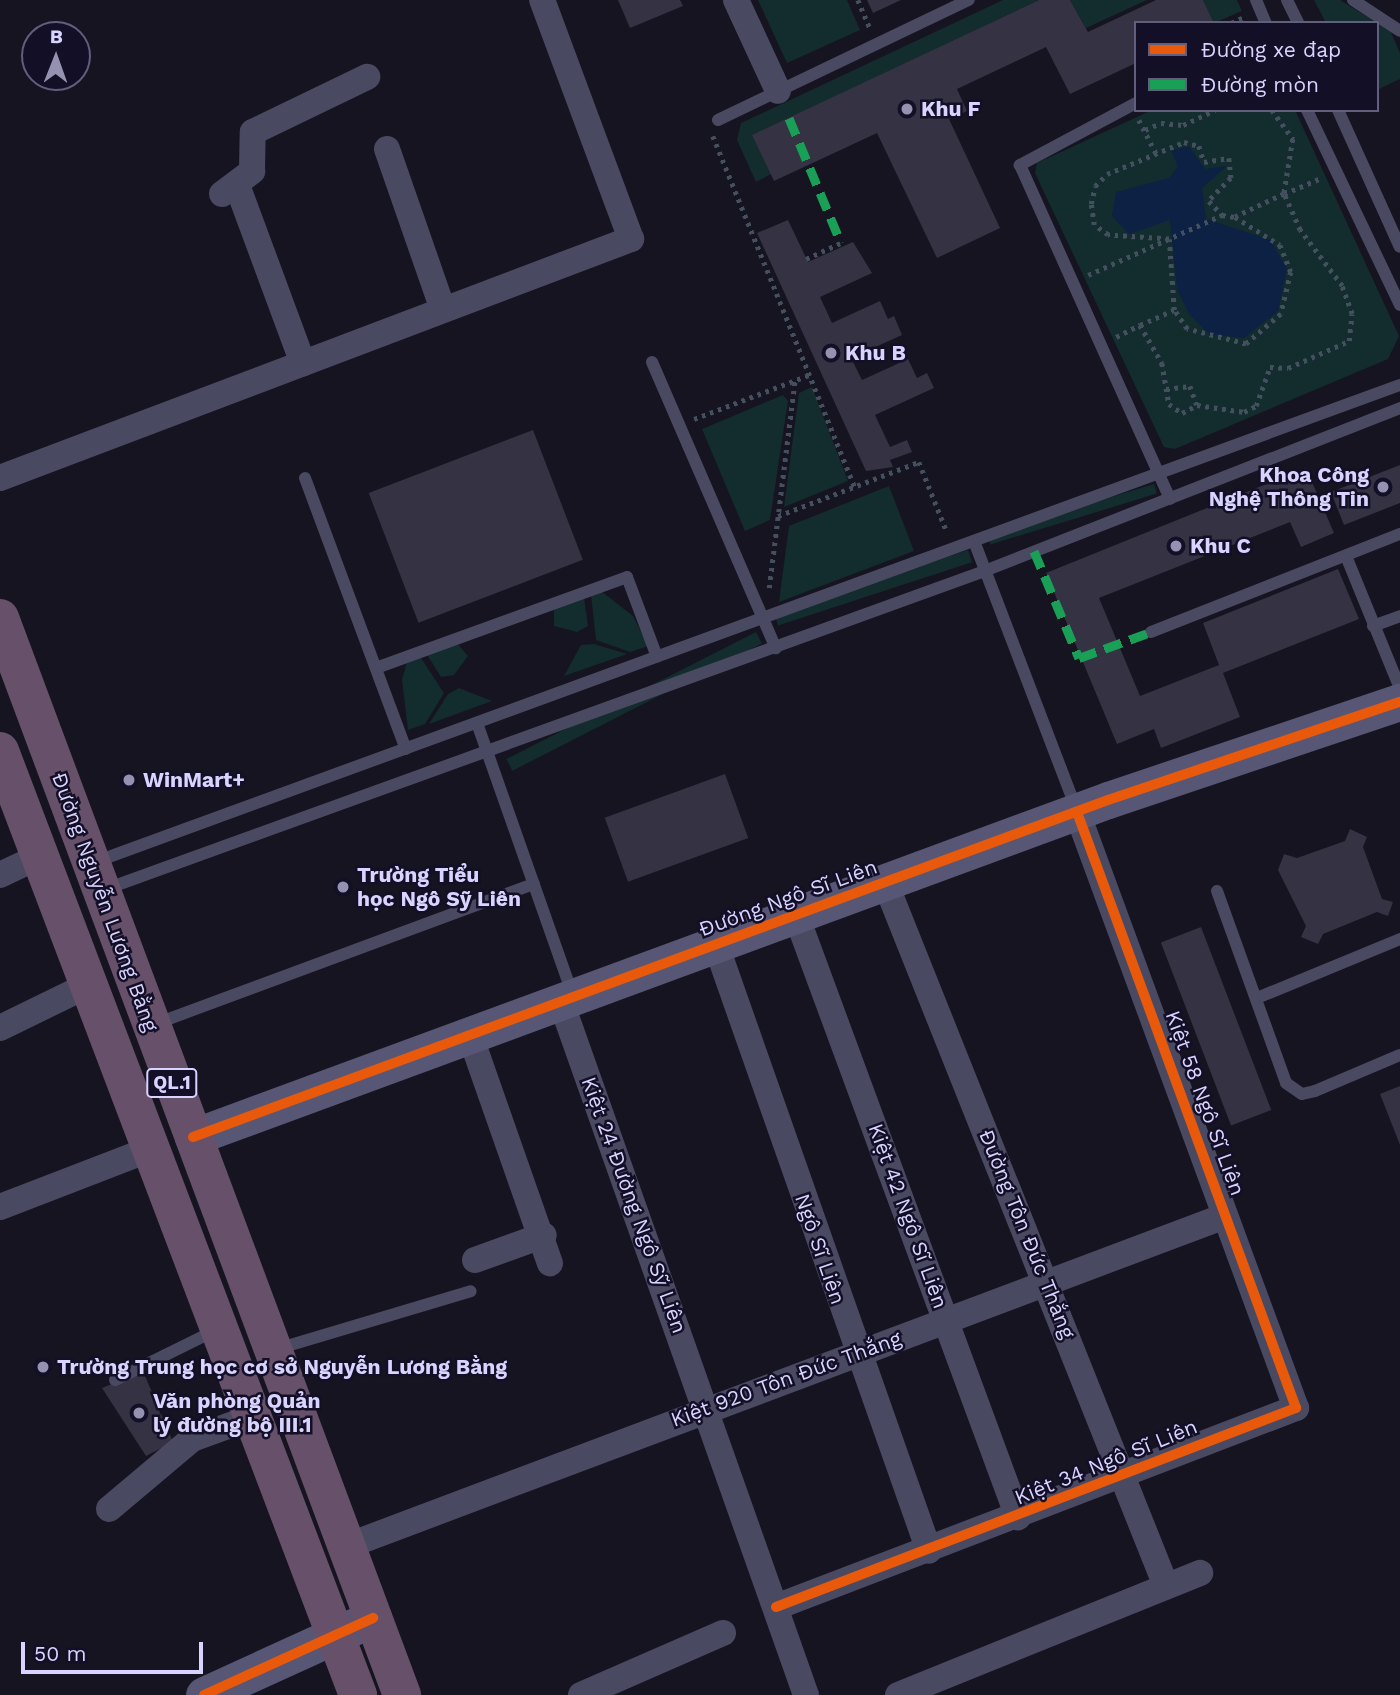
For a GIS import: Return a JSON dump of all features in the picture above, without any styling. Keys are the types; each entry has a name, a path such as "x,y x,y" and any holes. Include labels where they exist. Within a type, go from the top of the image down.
{"highway":[{"name":"Đường Nguyễn Lương Bằng","path":"0,618 373,1618"},
{"name":"Đường Nguyễn Lương Bằng","path":"0,751 216,1330 335,1631"},
{"path":"56,898 98,878"},
{"name":"QL.1","path":"373,1618 402,1695"},
{"name":"QL.1","path":"335,1631 358,1695"}],"street":[{"path":"0,478 631,239 542,0"},
{"path":"736,0 778,91"},
{"path":"303,363 229,189 254,167 253,132 367,76"},
{"path":"387,149 443,310"},
{"name":"Đường Ngô Sĩ Liên","path":"193,1137 1077,812 1400,702"},
{"name":"Kiệt 58 Ngô Sĩ Liên","path":"1077,812 1296,1408"},
{"path":"0,875 40,856"},
{"name":"Đường Tôn Đức Thắng","path":"885,883 1048,1281 1118,1476 1166,1586"},
{"name":"Kiệt 42 Ngô Sĩ Liên","path":"796,915 1018,1517"},
{"name":"Ngô Sĩ Liên","path":"716,945 856,1352 929,1551"},
{"path":"0,1028 88,985"},
{"name":"Kiệt 24 Đường Ngô Sỹ Liên","path":"567,1000 806,1695"},
{"path":"470,1035 544,1235 550,1263"},
{"path":"0,1207 150,1149"},
{"name":"Kiệt 920 Tôn Đức Thắng","path":"347,1546 708,1407 1225,1216"},
{"path":"475,1260 544,1235"},
{"name":"Kiệt 34 Ngô Sĩ Liên","path":"776,1607 1018,1517 1296,1408"},
{"path":"109,1509 192,1439 250,1418"},
{"path":"893,1693 1200,1573"},
{"path":"204,1695 335,1631 373,1618"},
{"path":"581,1695 640,1685 723,1633"}],"lane":[{"path":"718,120 969,0"},
{"path":"1255,0 1265,21"},
{"path":"1287,0 1297,21"},
{"path":"1353,0 1400,31"},
{"path":"1134,104 1020,165 1170,499"},
{"path":"1308,112 1400,305"},
{"path":"1339,112 1400,247"},
{"path":"652,362 766,617 776,648"},
{"path":"98,878 406,748 1400,385"},
{"path":"98,878 490,753 987,570 1400,408"},
{"path":"305,478 406,748"},
{"path":"1151,632 1400,534"},
{"path":"974,541 1077,812"},
{"path":"1346,556 1400,688"},
{"path":"376,667 627,577 657,657"},
{"path":"1373,626 1400,616"},
{"path":"477,723 490,753 534,884 567,1000"},
{"path":"151,1026 534,884"},
{"path":"1217,891 1286,1083 1302,1094 1400,1055"},
{"path":"1257,998 1400,939"},
{"path":"273,1350 471,1291"},
{"path":"115,1380 216,1330"}],"path":[{"path":"858,0 877,44"},
{"path":"1144,130 1161,123 1183,125 1211,112"},
{"path":"1197,405 1244,412 1256,406 1270,367 1288,368 1349,341 1352,314 1342,286 1300,230 1284,194 1293,139 1273,112"},
{"path":"1137,117 1156,154"},
{"path":"718,120 711,131 768,276 812,374 855,487"},
{"path":"1169,239 1108,235 1094,225 1095,186 1107,174 1184,142 1199,146 1204,162 1229,158 1231,178 1209,201 1223,215"},
{"path":"1234,217 1325,176"},
{"path":"1084,276 1223,215 1234,217 1272,238 1287,256 1291,288 1282,314 1257,339 1227,344 1187,329 1174,310 1169,239"},
{"path":"806,259 841,243"},
{"path":"768,276 775,273"},
{"path":"1113,338 1174,310"},
{"path":"1140,326 1162,363 1166,389 1173,409 1191,412 1197,405"},
{"path":"680,425 812,374"},
{"path":"766,617 795,380"},
{"path":"1166,389 1189,386 1197,405"},
{"path":"778,516 919,462 954,548"}],"green space":[{"path":"758,0 847,0 860,30 787,63"},
{"path":"1003,0 1039,0 753,135 771,174 756,182 737,140 741,123"},
{"path":"1070,0 1147,0 1086,28"},
{"path":"1203,0 1237,0 1242,11 1213,21"},
{"path":"1314,0 1340,0 1374,21 1325,21"},
{"path":"1379,24 1390,30 1400,53 1400,79 1379,89"},
{"path":"1148,112 1296,112 1399,336 1388,359 1175,449 1164,447 1035,173 1037,163"},
{"path":"812,387 848,481 784,507 799,393"},
{"path":"783,395 788,401 770,520 745,531 702,429"},
{"path":"1154,484 1157,494 991,544 988,535"},
{"path":"889,486 914,551 779,602 789,526"},
{"path":"968,550 972,562 778,625 774,613"},
{"path":"601,591 633,616 648,646 630,652 596,640 591,595"},
{"path":"584,598 588,626 577,632 554,626 554,608"},
{"path":"756,632 762,644 512,771 507,759"},
{"path":"456,642 468,656 454,675 441,677 426,653"},
{"path":"594,644 627,654 564,676 581,645"},
{"path":"419,655 444,693 425,724 408,730 402,680 407,662"},
{"path":"459,688 492,701 429,724 448,694"}],"water":[{"path":"1189,146 1205,169 1227,166 1202,188 1206,219 1271,240 1287,269 1278,311 1244,338 1209,334 1189,314 1177,289 1170,220 1129,234 1112,216 1116,192 1169,178 1178,166 1171,151"}],"building":[{"path":"618,0 680,0 683,6 630,28"},
{"path":"867,0 901,0 873,13"},
{"path":"1039,0 1070,0 1088,32 1156,0 1203,0 1213,21 1134,21 1134,64 1070,94 1046,47 957,89 967,111 949,119 1000,228 937,258 877,133 774,181 752,135"},
{"path":"788,220 808,262 853,242 872,273 820,297 832,323 880,301 888,319 894,316 902,335 851,358 862,380 908,359 917,378 927,373 934,388 875,415 890,447 907,440 912,452 890,460 893,467 866,471 757,233"},
{"path":"533,430 583,560 419,623 369,493"},
{"path":"1400,465 1400,503 1344,525 1331,492"},
{"path":"1306,468 1334,533 1301,547 1290,522 1099,598 1140,696 1219,665 1203,623 1338,569 1359,619 1223,673 1240,717 1161,748 1154,729 1117,744 1046,573"},
{"path":"725,774 748,838 628,882 605,818"},
{"path":"1350,829 1367,837 1363,847 1382,899 1393,902 1388,916 1377,912 1323,934 1318,944 1301,937 1306,926 1278,870 1284,854 1297,858 1345,841"},
{"path":"1201,927 1271,1110 1231,1125 1161,942"},
{"path":"1400,1086 1400,1145 1380,1094"},
{"name":"Văn phòng Quản lý đường bộ III.1","path":"143,1371 173,1442 146,1456 102,1388"}],"marked path":[{"path":"789,118 841,243"},
{"path":"1034,551 1079,658 1151,632"}],"cycle path":[{"path":"193,1137 1108,800 1400,702"},
{"path":"776,1607 1296,1408 1077,812"},
{"path":"204,1695 373,1618"}],"place":[{"name":"Khu F","path":"907,109"},
{"name":"Khu B","path":"831,353"},
{"name":"Khoa Công Nghệ Thông Tin","path":"1383,487"},
{"name":"Khu C","path":"1176,546"},
{"name":"WinMart+","path":"129,780"},
{"name":"Trường Tiểu học Ngô Sỹ Liên","path":"343,887"},
{"name":"Trường Trung học cơ sở Nguyễn Lương Bằng","path":"43,1367"},
{"name":"Văn phòng Quản lý đường bộ III.1","path":"139,1413"}]}
